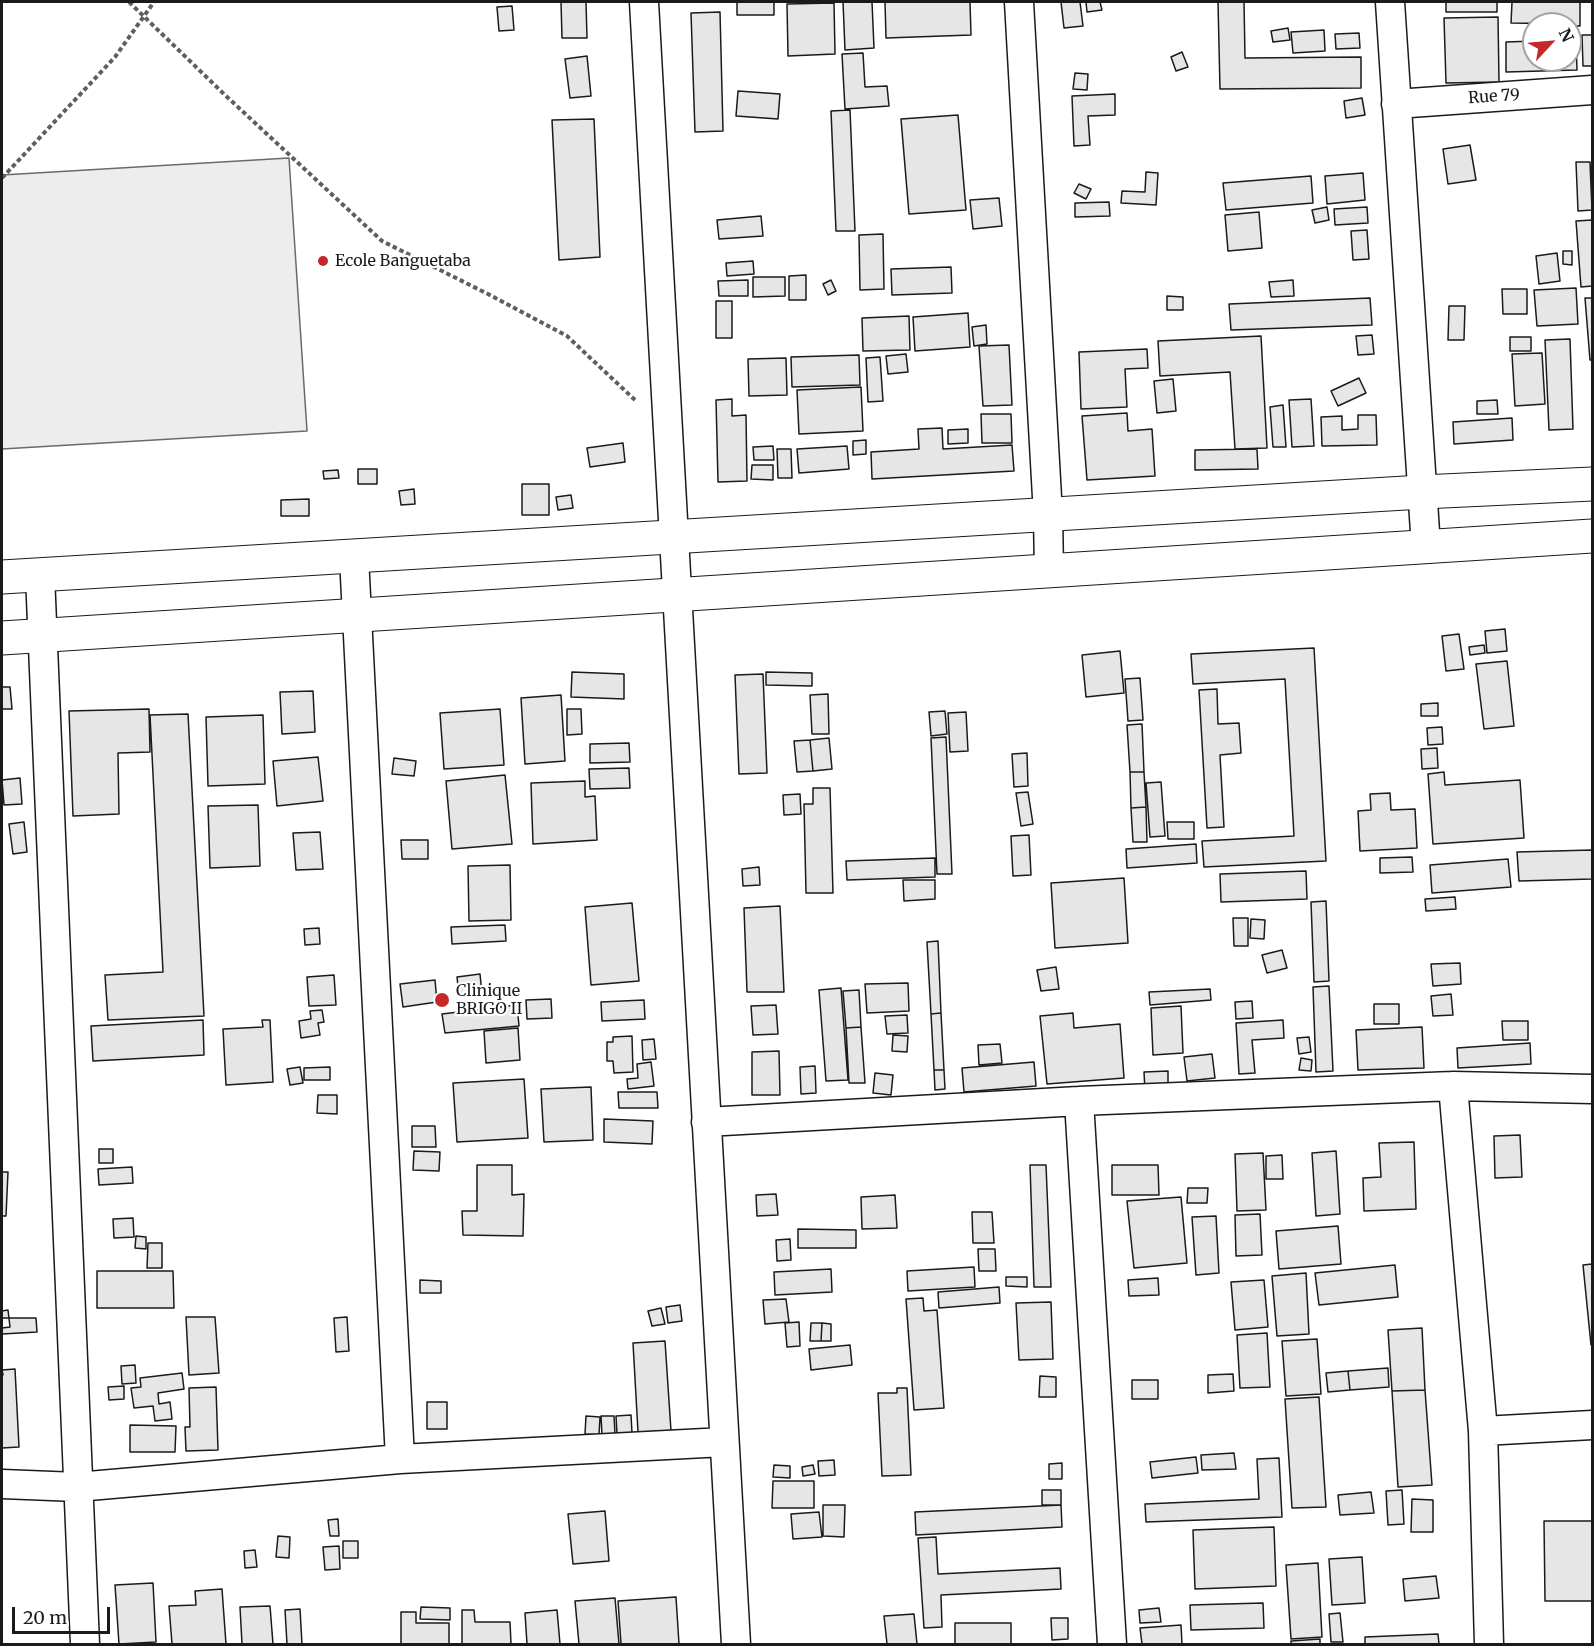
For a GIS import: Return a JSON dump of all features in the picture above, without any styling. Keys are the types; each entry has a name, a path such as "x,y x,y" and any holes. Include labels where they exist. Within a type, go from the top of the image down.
{"street":[{"path":"644,2 736,1644"},
{"path":"1019,2 1048,515 1049,571"},
{"path":"1390,2 1426,547"},
{"name":"Rue 79","path":"1396,104 1593,90"},
{"path":"2,577 1422,492 1593,484"},
{"path":"2,638 1593,536"},
{"path":"354,557 400,1459"},
{"path":"40,575 85,1644"},
{"path":"706,1122 1078,1101 1453,1086 1593,1089"},
{"path":"1453,1086 1483,1431 1489,1644"},
{"path":"1078,1101 1112,1644"},
{"path":"1483,1431 1593,1425"},
{"path":"2,1484 77,1487 400,1459 724,1442"}],"path":[{"path":"129,2 382,241 567,336 631,395 669,439"},
{"path":"2,178 115,57 154,2"}],"shaded area":[{"path":"289,158 307,431 2,449 2,175"}],"building":[{"path":"561,2 586,2 587,38 562,38"},
{"path":"737,2 774,2 774,15 737,15"},
{"path":"843,2 872,2 874,48 845,50"},
{"path":"885,2 970,2 971,35 886,38"},
{"path":"1061,2 1080,2 1083,26 1064,28"},
{"path":"1086,2 1100,2 1102,10 1087,12"},
{"path":"1218,2 1244,2 1245,58 1361,57 1361,88 1220,89"},
{"path":"1446,2 1497,2 1497,12 1446,12"},
{"path":"1512,2 1580,2 1580,12 1522,12 1522,23 1511,23"},
{"path":"834,3 835,54 788,56 787,4"},
{"path":"512,6 514,30 499,31 497,7"},
{"path":"720,12 723,131 695,132 691,13"},
{"path":"1498,17 1499,82 1446,83 1444,18"},
{"path":"1288,28 1290,40 1273,42 1271,31"},
{"path":"1324,30 1325,51 1293,53 1291,32"},
{"path":"1359,33 1360,48 1336,49 1335,34"},
{"path":"1582,35 1592,35 1592,66 1583,66"},
{"path":"1522,41 1522,72 1506,72 1506,42"},
{"path":"1182,52 1188,67 1176,71 1171,57"},
{"path":"863,53 865,87 887,86 889,106 845,109 842,54"},
{"path":"587,56 591,96 570,98 565,59"},
{"path":"1075,73 1088,74 1087,90 1073,89"},
{"path":"738,91 780,94 778,119 736,116"},
{"path":"1115,94 1115,115 1088,116 1090,145 1074,146 1072,96"},
{"path":"1362,98 1365,115 1346,118 1344,101"},
{"path":"850,110 855,231 836,231 831,111"},
{"path":"958,115 966,210 909,214 901,119"},
{"path":"594,119 600,257 559,260 552,120"},
{"path":"1470,145 1476,180 1448,184 1443,149"},
{"path":"1576,162 1590,162 1592,210 1578,211"},
{"path":"1146,172 1158,173 1156,205 1121,203 1122,191 1145,192"},
{"path":"1363,173 1365,200 1327,204 1325,176"},
{"path":"1311,176 1313,203 1226,210 1223,183"},
{"path":"1079,184 1091,189 1086,199 1074,193"},
{"path":"999,198 1002,226 973,229 970,200"},
{"path":"1109,202 1110,216 1075,217 1075,203"},
{"path":"1327,207 1329,220 1315,223 1312,210"},
{"path":"1367,207 1368,223 1335,225 1334,209"},
{"path":"1259,212 1262,248 1228,251 1225,215"},
{"path":"761,216 763,236 719,239 717,220"},
{"path":"1592,220 1592,286 1581,287 1576,221"},
{"path":"1367,230 1369,259 1353,260 1351,231"},
{"path":"883,234 884,289 860,290 859,235"},
{"path":"1563,251 1572,251 1572,265 1563,264"},
{"path":"1557,253 1560,281 1539,284 1536,256"},
{"path":"753,261 754,274 727,276 726,263"},
{"path":"951,267 952,293 892,295 891,269"},
{"path":"806,275 806,300 789,300 789,276"},
{"path":"753,277 785,277 785,296 753,297"},
{"path":"748,280 748,296 719,296 718,281"},
{"path":"831,280 836,291 828,295 823,284"},
{"path":"1293,280 1294,296 1271,297 1269,282"},
{"path":"1576,288 1578,324 1537,326 1534,290"},
{"path":"1502,289 1527,289 1527,314 1503,314"},
{"path":"1167,296 1183,297 1183,310 1167,310"},
{"path":"1370,298 1372,325 1231,330 1229,304"},
{"path":"1585,298 1592,298 1592,360 1590,360"},
{"path":"716,301 732,301 732,338 716,338"},
{"path":"1449,306 1465,306 1464,340 1448,340"},
{"path":"968,313 970,347 915,351 913,317"},
{"path":"909,316 910,350 863,351 862,318"},
{"path":"986,325 987,344 974,346 972,327"},
{"path":"1372,335 1374,354 1358,355 1356,336"},
{"path":"1261,336 1267,448 1235,449 1230,372 1160,376 1158,341"},
{"path":"1510,337 1531,337 1531,351 1510,351"},
{"path":"1570,339 1573,429 1549,430 1545,340"},
{"path":"1009,345 1012,405 983,406 979,346"},
{"path":"1147,349 1148,368 1125,369 1127,407 1081,409 1079,352"},
{"path":"1542,353 1545,404 1515,406 1512,354"},
{"path":"906,354 908,372 888,374 886,356"},
{"path":"859,355 860,385 792,387 791,357"},
{"path":"880,357 883,401 868,402 866,358"},
{"path":"786,358 787,395 749,396 748,359"},
{"path":"1359,378 1366,393 1338,406 1331,391"},
{"path":"1173,379 1176,411 1157,413 1154,381"},
{"path":"861,387 863,431 799,434 797,390"},
{"path":"732,399 732,416 746,415 747,481 718,482 716,400"},
{"path":"1311,399 1314,446 1292,447 1289,400"},
{"path":"1497,400 1498,414 1477,414 1477,401"},
{"path":"1283,405 1286,447 1273,447 1270,407"},
{"path":"1127,413 1128,431 1152,429 1155,476 1087,480 1082,416"},
{"path":"981,414 1011,414 1012,443 982,443"},
{"path":"1358,415 1376,415 1377,445 1322,446 1321,417 1342,416 1342,430 1358,429"},
{"path":"1512,418 1513,440 1454,444 1453,422"},
{"path":"942,428 943,449 1012,445 1014,471 872,479 871,452 919,449 918,429"},
{"path":"968,429 968,443 948,444 948,430"},
{"path":"866,440 866,454 853,455 853,441"},
{"path":"623,443 625,462 590,467 587,448"},
{"path":"773,446 774,460 754,460 753,447"},
{"path":"847,446 849,469 799,473 797,449"},
{"path":"777,449 791,449 792,478 778,478"},
{"path":"1257,449 1258,469 1195,470 1195,450"},
{"path":"752,465 773,465 773,480 751,479"},
{"path":"358,469 377,469 377,484 358,484"},
{"path":"338,470 339,478 324,479 323,471"},
{"path":"522,484 549,484 549,515 522,515"},
{"path":"414,489 415,504 401,505 399,491"},
{"path":"571,495 573,508 558,510 556,497"},
{"path":"309,499 309,516 281,516 281,500"},
{"path":"1505,629 1507,651 1487,653 1485,631"},
{"path":"1459,634 1464,669 1446,671 1442,636"},
{"path":"1484,645 1485,653 1470,655 1469,647"},
{"path":"1314,648 1326,861 1204,867 1202,841 1294,836 1285,679 1193,684 1191,654"},
{"path":"1120,651 1124,693 1086,697 1082,655"},
{"path":"1507,661 1514,726 1484,729 1476,664"},
{"path":"572,672 624,674 624,699 571,697"},
{"path":"766,672 812,673 812,686 766,685"},
{"path":"763,674 767,773 739,774 735,675"},
{"path":"1140,678 1143,720 1128,721 1125,679"},
{"path":"2,687 10,687 12,709 2,709"},
{"path":"1217,689 1218,724 1239,723 1241,753 1220,755 1224,827 1207,828 1199,690"},
{"path":"313,691 315,732 282,734 280,692"},
{"path":"828,694 829,734 812,734 810,695"},
{"path":"561,695 565,761 525,764 521,698"},
{"path":"1438,703 1438,716 1421,716 1421,704"},
{"path":"149,709 150,752 118,753 119,814 73,816 69,711"},
{"path":"500,709 504,765 444,769 440,713"},
{"path":"567,709 581,709 582,734 567,735"},
{"path":"945,711 947,734 931,736 929,712"},
{"path":"966,712 968,751 950,752 948,713"},
{"path":"188,714 204,1016 108,1020 105,975 163,972 150,715"},
{"path":"263,715 265,784 208,786 206,717"},
{"path":"1142,724 1144,772 1130,772 1127,725"},
{"path":"1442,727 1443,744 1428,745 1427,728"},
{"path":"946,737 952,874 937,874 931,738"},
{"path":"829,738 832,769 813,771 810,740"},
{"path":"810,740 813,771 797,772 794,741"},
{"path":"629,743 630,762 590,763 590,744"},
{"path":"1437,748 1438,768 1422,769 1421,749"},
{"path":"1027,753 1028,786 1014,787 1012,754"},
{"path":"318,757 323,801 277,806 273,761"},
{"path":"394,758 416,761 414,776 392,774"},
{"path":"629,768 630,788 590,789 589,769"},
{"path":"1130,772 1144,772 1146,807 1131,808"},
{"path":"1444,772 1445,785 1520,780 1524,838 1433,844 1428,774"},
{"path":"505,775 512,844 452,849 446,781"},
{"path":"20,778 22,804 4,805 2,780"},
{"path":"585,781 585,797 595,796 597,840 533,844 531,783"},
{"path":"1161,782 1165,836 1150,837 1146,783"},
{"path":"813,788 830,788 833,893 806,893 804,804 813,804"},
{"path":"1028,792 1033,824 1021,826 1016,793"},
{"path":"1390,793 1391,810 1415,809 1417,848 1360,851 1358,811 1371,810 1370,794"},
{"path":"800,794 801,814 784,815 783,795"},
{"path":"258,805 260,866 210,868 208,806"},
{"path":"1146,807 1147,842 1133,842 1131,808"},
{"path":"24,822 27,852 13,854 9,824"},
{"path":"1167,822 1194,822 1194,839 1168,839"},
{"path":"320,832 323,869 296,870 293,833"},
{"path":"1029,835 1031,875 1013,876 1011,836"},
{"path":"401,840 428,840 428,859 402,859"},
{"path":"1196,844 1197,863 1127,868 1126,849"},
{"path":"1592,850 1592,879 1519,881 1517,852"},
{"path":"1412,857 1413,872 1380,873 1380,858"},
{"path":"935,858 935,877 847,880 846,861"},
{"path":"1508,859 1511,887 1432,893 1430,865"},
{"path":"510,865 511,920 469,921 468,866"},
{"path":"759,867 760,885 743,886 742,869"},
{"path":"1306,871 1307,899 1221,902 1220,874"},
{"path":"1124,878 1128,943 1055,948 1051,883"},
{"path":"903,880 935,880 935,899 904,901"},
{"path":"1455,897 1456,909 1426,911 1425,899"},
{"path":"1326,901 1329,981 1314,982 1311,902"},
{"path":"632,903 639,981 591,985 585,907"},
{"path":"780,906 784,992 747,992 744,908"},
{"path":"1233,918 1248,918 1248,946 1234,946"},
{"path":"1251,919 1265,920 1264,939 1250,938"},
{"path":"505,925 506,941 452,944 451,927"},
{"path":"319,928 320,944 305,945 304,929"},
{"path":"938,941 941,1013 931,1014 927,942"},
{"path":"1282,950 1287,968 1267,973 1262,955"},
{"path":"1460,963 1461,984 1433,986 1431,964"},
{"path":"1056,967 1059,989 1041,991 1037,970"},
{"path":"480,974 482,994 459,996 457,977"},
{"path":"334,975 336,1005 309,1006 307,977"},
{"path":"435,980 437,1002 403,1007 400,984"},
{"path":"908,983 909,1011 867,1013 865,984"},
{"path":"1329,986 1333,1071 1316,1072 1313,987"},
{"path":"841,988 848,1080 826,1081 819,990"},
{"path":"1210,989 1211,1000 1150,1005 1149,992"},
{"path":"859,990 861,1027 846,1028 843,991"},
{"path":"1451,994 1453,1015 1433,1016 1431,996"},
{"path":"551,999 552,1018 527,1019 526,1000"},
{"path":"644,1000 645,1019 602,1021 601,1002"},
{"path":"1252,1001 1253,1018 1236,1019 1235,1002"},
{"path":"1374,1004 1399,1004 1399,1024 1374,1024"},
{"path":"517,1005 519,1026 445,1033 442,1014"},
{"path":"776,1005 778,1034 753,1035 751,1006"},
{"path":"1181,1006 1183,1053 1153,1055 1151,1008"},
{"path":"322,1010 324,1022 318,1023 320,1035 301,1038 299,1021 311,1019 310,1011"},
{"path":"941,1013 944,1070 934,1070 931,1014"},
{"path":"1073,1013 1074,1028 1120,1024 1124,1078 1047,1084 1040,1016"},
{"path":"907,1015 908,1033 887,1034 885,1016"},
{"path":"203,1020 204,1055 93,1061 91,1026"},
{"path":"262,1020 270,1020 273,1082 226,1085 223,1029 263,1027"},
{"path":"1283,1020 1284,1038 1252,1040 1255,1073 1239,1074 1236,1023"},
{"path":"1502,1021 1528,1021 1528,1040 1503,1040"},
{"path":"861,1027 865,1083 849,1083 846,1028"},
{"path":"1422,1027 1424,1068 1358,1070 1356,1030"},
{"path":"518,1028 520,1060 486,1063 484,1031"},
{"path":"893,1035 908,1036 907,1052 892,1051"},
{"path":"632,1036 633,1072 614,1073 613,1061 607,1061 607,1042 613,1042 613,1037"},
{"path":"1309,1037 1311,1052 1299,1054 1297,1038"},
{"path":"654,1039 656,1059 643,1060 642,1040"},
{"path":"1530,1043 1531,1064 1458,1068 1457,1048"},
{"path":"1000,1044 1002,1063 979,1065 978,1045"},
{"path":"779,1051 780,1095 752,1095 752,1052"},
{"path":"1212,1054 1215,1078 1187,1081 1184,1057"},
{"path":"1301,1058 1312,1060 1311,1071 1299,1070"},
{"path":"651,1062 654,1086 628,1089 627,1079 638,1078 637,1064"},
{"path":"1034,1062 1036,1086 964,1092 962,1068"},
{"path":"815,1066 816,1093 801,1094 800,1067"},
{"path":"300,1067 303,1083 290,1085 287,1069"},
{"path":"330,1067 330,1080 304,1080 304,1068"},
{"path":"934,1070 944,1070 945,1089 935,1090"},
{"path":"1168,1071 1168,1090 1145,1091 1144,1072"},
{"path":"875,1073 893,1075 891,1095 873,1093"},
{"path":"524,1079 528,1138 457,1142 453,1083"},
{"path":"591,1087 593,1140 544,1142 541,1089"},
{"path":"618,1092 657,1092 658,1108 619,1108"},
{"path":"318,1095 337,1095 337,1114 317,1113"},
{"path":"604,1119 653,1121 652,1144 604,1142"},
{"path":"412,1126 435,1126 436,1147 412,1147"},
{"path":"1520,1135 1522,1177 1495,1178 1494,1136"},
{"path":"1414,1142 1416,1209 1364,1211 1363,1178 1381,1177 1379,1143"},
{"path":"99,1149 113,1149 113,1163 99,1163"},
{"path":"414,1151 440,1152 439,1171 413,1170"},
{"path":"1336,1151 1340,1214 1316,1216 1312,1153"},
{"path":"1263,1153 1266,1210 1237,1211 1235,1154"},
{"path":"1282,1155 1283,1179 1266,1179 1266,1156"},
{"path":"477,1165 512,1165 512,1195 524,1194 523,1236 463,1235 462,1211 477,1211"},
{"path":"1030,1165 1046,1165 1051,1287 1034,1287"},
{"path":"1112,1165 1158,1165 1159,1195 1112,1195"},
{"path":"132,1167 133,1183 99,1185 98,1169"},
{"path":"2,1172 8,1172 6,1216 2,1216"},
{"path":"1188,1188 1208,1188 1207,1203 1187,1203"},
{"path":"776,1194 778,1215 757,1216 756,1195"},
{"path":"895,1195 897,1228 862,1229 861,1197"},
{"path":"1181,1197 1187,1263 1134,1268 1127,1201"},
{"path":"972,1212 992,1212 994,1243 973,1243"},
{"path":"1260,1214 1262,1255 1236,1256 1235,1215"},
{"path":"1216,1216 1219,1273 1196,1275 1192,1217"},
{"path":"133,1218 134,1237 114,1238 113,1219"},
{"path":"1338,1226 1341,1264 1279,1269 1276,1231"},
{"path":"798,1229 856,1230 856,1248 798,1248"},
{"path":"136,1236 146,1237 146,1249 135,1248"},
{"path":"790,1239 791,1260 777,1261 776,1240"},
{"path":"148,1243 162,1243 162,1268 147,1268"},
{"path":"978,1249 995,1249 996,1271 979,1271"},
{"path":"1592,1264 1592,1345 1591,1345 1583,1265"},
{"path":"1395,1265 1398,1297 1319,1305 1315,1273"},
{"path":"974,1267 975,1287 908,1291 907,1271"},
{"path":"831,1269 832,1292 775,1295 774,1272"},
{"path":"97,1271 173,1271 174,1308 97,1308"},
{"path":"1306,1273 1309,1334 1277,1336 1272,1276"},
{"path":"1006,1277 1027,1277 1027,1287 1006,1286"},
{"path":"1158,1278 1159,1295 1129,1296 1128,1280"},
{"path":"420,1280 441,1281 441,1293 420,1293"},
{"path":"1264,1280 1268,1327 1235,1330 1231,1282"},
{"path":"999,1287 1000,1303 939,1308 938,1292"},
{"path":"923,1298 924,1311 937,1310 944,1408 914,1410 906,1299"},
{"path":"786,1299 789,1322 765,1324 763,1300"},
{"path":"1051,1302 1053,1359 1019,1360 1016,1303"},
{"path":"680,1305 682,1321 668,1323 666,1307"},
{"path":"661,1308 665,1324 652,1326 648,1311"},
{"path":"8,1310 10,1327 2,1328 2,1311"},
{"path":"186,1317 215,1317 219,1373 189,1375"},
{"path":"347,1317 349,1351 336,1352 334,1318"},
{"path":"2,1318 36,1318 37,1332 2,1334"},
{"path":"799,1322 800,1346 787,1347 785,1323"},
{"path":"811,1323 822,1323 821,1341 810,1341"},
{"path":"822,1323 831,1324 831,1341 821,1341"},
{"path":"1422,1328 1425,1390 1392,1391 1388,1330"},
{"path":"1267,1333 1270,1387 1240,1388 1237,1335"},
{"path":"1317,1339 1321,1394 1286,1396 1282,1341"},
{"path":"665,1341 671,1431 638,1432 633,1343"},
{"path":"850,1345 852,1365 811,1370 809,1349"},
{"path":"135,1365 136,1383 122,1384 121,1366"},
{"path":"1388,1368 1389,1387 1350,1390 1348,1371"},
{"path":"15,1369 19,1447 2,1448 2,1370"},
{"path":"1348,1371 1350,1390 1328,1392 1326,1373"},
{"path":"182,1373 184,1389 158,1393 159,1404 170,1402 172,1419 155,1421 153,1406 134,1408 131,1388 141,1387 140,1378"},
{"path":"1233,1374 1234,1391 1208,1393 1208,1375"},
{"path":"1040,1376 1056,1377 1056,1397 1039,1397"},
{"path":"1132,1380 1158,1380 1158,1399 1132,1399"},
{"path":"124,1386 124,1399 109,1400 108,1387"},
{"path":"216,1387 218,1450 186,1451 185,1427 190,1427 189,1388"},
{"path":"897,1388 907,1388 911,1475 882,1476 878,1393 897,1393"},
{"path":"1425,1390 1432,1485 1398,1487 1392,1391"},
{"path":"1319,1397 1326,1507 1292,1508 1285,1399"},
{"path":"427,1402 447,1402 447,1429 427,1429"},
{"path":"631,1415 632,1433 617,1434 616,1416"},
{"path":"586,1416 600,1417 599,1435 585,1434"},
{"path":"601,1416 614,1416 615,1434 602,1435"},
{"path":"130,1425 176,1426 175,1452 130,1452"},
{"path":"1234,1453 1236,1469 1202,1470 1201,1455"},
{"path":"1196,1457 1198,1473 1152,1478 1150,1462"},
{"path":"1279,1458 1282,1517 1146,1522 1145,1504 1259,1499 1257,1459"},
{"path":"834,1460 835,1475 819,1476 818,1461"},
{"path":"1062,1463 1062,1479 1049,1479 1049,1464"},
{"path":"774,1465 790,1466 790,1478 773,1477"},
{"path":"813,1465 815,1474 803,1476 802,1467"},
{"path":"773,1481 814,1481 814,1508 772,1508"},
{"path":"1042,1490 1061,1490 1061,1505 1042,1505"},
{"path":"1402,1490 1404,1524 1388,1525 1386,1491"},
{"path":"1371,1492 1374,1513 1340,1515 1338,1495"},
{"path":"1412,1499 1433,1500 1433,1532 1411,1532"},
{"path":"823,1505 845,1505 844,1537 823,1536"},
{"path":"1061,1505 1062,1527 916,1535 915,1512"},
{"path":"605,1511 609,1561 573,1564 568,1514"},
{"path":"819,1512 822,1537 793,1539 791,1514"},
{"path":"338,1519 339,1536 330,1536 328,1520"},
{"path":"1544,1521 1592,1521 1592,1601 1545,1601"},
{"path":"1274,1527 1276,1586 1195,1589 1193,1530"},
{"path":"278,1536 290,1537 289,1558 276,1557"},
{"path":"936,1537 938,1574 1060,1568 1061,1589 941,1595 942,1627 924,1628 918,1538"},
{"path":"343,1541 358,1541 358,1558 343,1558"},
{"path":"339,1546 340,1569 325,1570 323,1547"},
{"path":"255,1550 257,1567 245,1568 244,1551"},
{"path":"1362,1557 1365,1603 1332,1605 1329,1559"},
{"path":"1318,1563 1322,1637 1291,1639 1286,1565"},
{"path":"1436,1576 1439,1598 1405,1601 1403,1579"},
{"path":"153,1583 156,1642 119,1644 115,1585"},
{"path":"222,1589 226,1644 172,1644 169,1606 196,1605 195,1591"},
{"path":"676,1597 679,1644 621,1644 618,1601"},
{"path":"615,1598 619,1644 579,1644 575,1601"},
{"path":"1263,1603 1264,1628 1191,1630 1190,1605"},
{"path":"270,1606 273,1644 242,1644 240,1607"},
{"path":"421,1607 450,1608 450,1620 420,1619"},
{"path":"1159,1608 1161,1622 1140,1623 1139,1610"},
{"path":"300,1609 302,1644 287,1644 285,1610"},
{"path":"462,1610 474,1610 475,1622 510,1622 511,1644 462,1644"},
{"path":"557,1610 560,1644 527,1644 525,1613"},
{"path":"401,1612 416,1612 416,1623 449,1623 449,1644 401,1644"},
{"path":"1340,1613 1343,1642 1331,1642 1329,1614"},
{"path":"914,1614 917,1644 887,1644 884,1616"},
{"path":"1051,1618 1068,1618 1068,1639 1052,1640"},
{"path":"955,1623 1011,1623 1011,1644 955,1644"},
{"path":"1181,1625 1182,1644 1142,1644 1140,1628"},
{"path":"1438,1634 1439,1644 1365,1644 1365,1637"},
{"path":"1320,1639 1320,1644 1291,1644 1291,1641"}],"place":[{"name":"Ecole Banguetaba","path":"323,261"},
{"name":"Clinique BRIGO II","path":"442,1000"}]}
